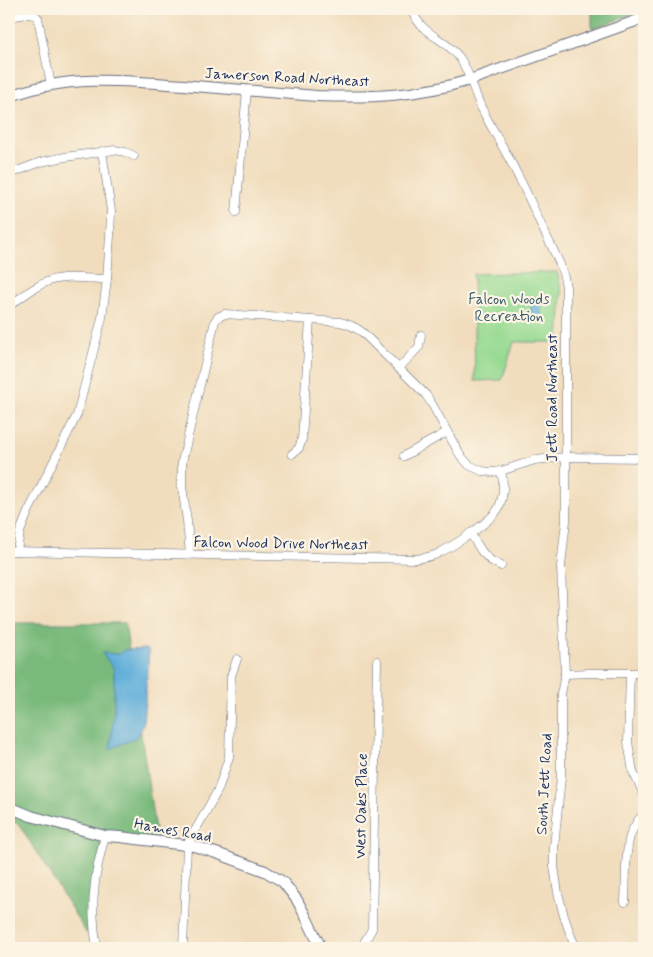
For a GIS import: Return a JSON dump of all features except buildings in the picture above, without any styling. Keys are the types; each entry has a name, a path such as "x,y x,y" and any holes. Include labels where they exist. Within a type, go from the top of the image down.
{"street":[{"name":"Jett Road Northeast","path":"411,9 425,30 443,42 459,57 475,95 520,178 564,274 566,287 566,521 561,566 563,618"},
{"path":"9,17 38,12 51,85"},
{"name":"Jamerson Road Northeast","path":"9,97 51,85 125,80 317,96 394,96 422,92 470,80 644,18"},
{"path":"236,212 247,90"},
{"path":"9,174 42,162 65,157 115,150 134,156"},
{"path":"13,551 28,512 74,424 102,318 107,279 111,211 102,152"},
{"path":"9,306 42,284 57,278 107,279"},
{"path":"190,555 182,486 182,462 215,321 218,317 225,314 340,322 356,327 426,395 460,455 469,464 482,471 501,471 535,460 566,457 644,458"},
{"path":"292,454 299,448 302,439 310,320"},
{"path":"399,368 420,347 421,335"},
{"path":"404,456 447,432"},
{"name":"Falcon Wood Drive Northeast","path":"13,551 426,558 440,552 492,517 498,510 503,493 501,471"},
{"path":"470,533 482,552 490,560 501,566"},
{"name":"South Jett Road","path":"563,618 565,674 561,694 561,778 554,847 554,866 564,916 577,948"},
{"path":"183,948 186,845 218,790 229,757 231,676 236,659"},
{"name":"West Oaks Place","path":"361,948 372,929 377,660"},
{"path":"565,674 590,672 644,673"},
{"path":"630,673 628,742 633,772 644,794"},
{"name":"Hames Road","path":"9,807 31,816 105,836 186,845 215,852 265,871 283,882 297,900 321,948"},
{"path":"625,902 628,844 635,826 644,814"},
{"path":"97,948 93,928 93,902 95,880 105,836"}],"green space":[{"path":"592,9 644,9 644,10 592,29"},
{"name":"Falcon Woods Recreation","path":"557,272 562,292 559,342 514,342 502,380 475,381 473,274"},
{"path":"9,623 125,623 157,844 103,837 87,934 20,826 9,818"}],"water":[{"path":"531,297 541,297 541,318 543,318 543,321 529,321 529,318 531,318"},
{"path":"147,649 149,651 143,724 140,733 135,738 110,749 114,710 114,669 102,653 119,654 124,650"}]}
